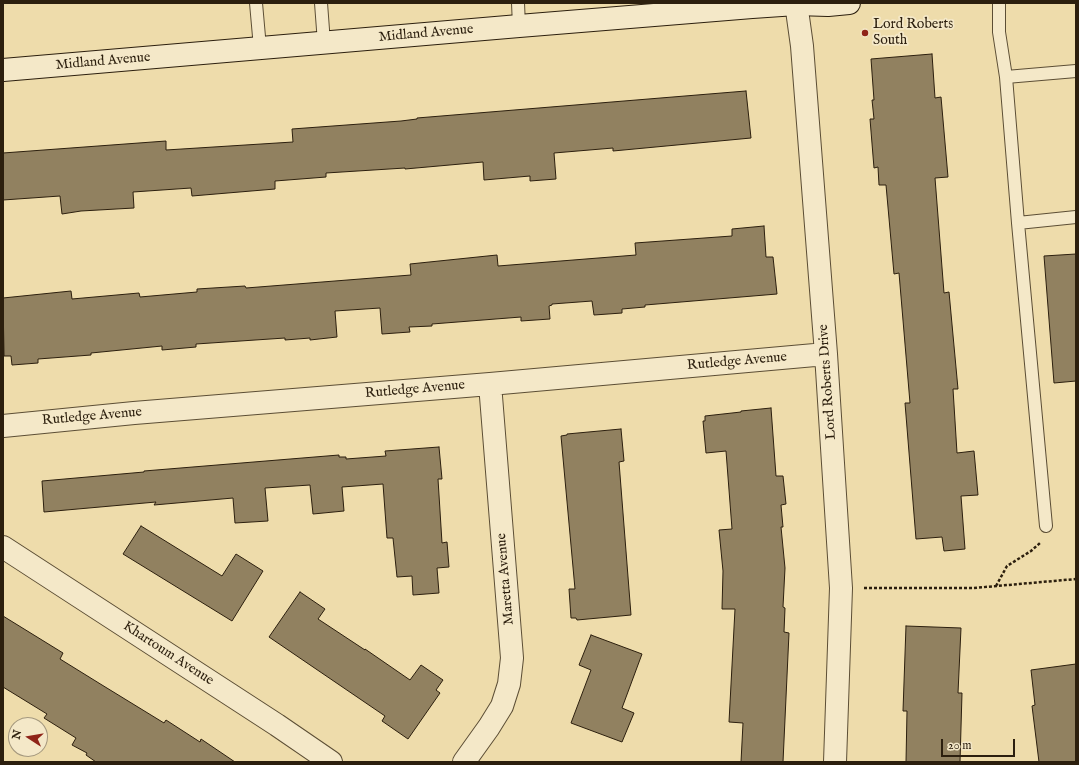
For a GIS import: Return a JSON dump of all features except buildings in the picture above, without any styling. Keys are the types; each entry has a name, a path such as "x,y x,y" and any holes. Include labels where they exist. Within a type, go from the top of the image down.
{"street":[{"name":"Midland Avenue","path":"3,70 796,3 848,3"},
{"name":"Lord Roberts Drive","path":"796,3 802,46 826,354 841,588 835,762"},
{"name":"Rutledge Avenue","path":"3,426 134,413 490,384 826,354"},
{"name":"Maretta Avenue","path":"464,762 502,706 509,684 512,658 490,384"},
{"name":"Khartoum Avenue","path":"3,547 331,762"}],"lane":[{"path":"256,3 260,48"},
{"path":"321,3 324,43"},
{"path":"518,3 519,26"},
{"path":"999,3 999,32 1006,77 1045,532"},
{"path":"1006,77 1076,71"},
{"path":"1018,223 1076,217"}],"path":[{"path":"995,586 1007,566 1031,551 1045,532"},
{"path":"841,588 974,588 1076,580"}],"place":[{"name":"Lord Roberts South","path":"865,33"}]}
